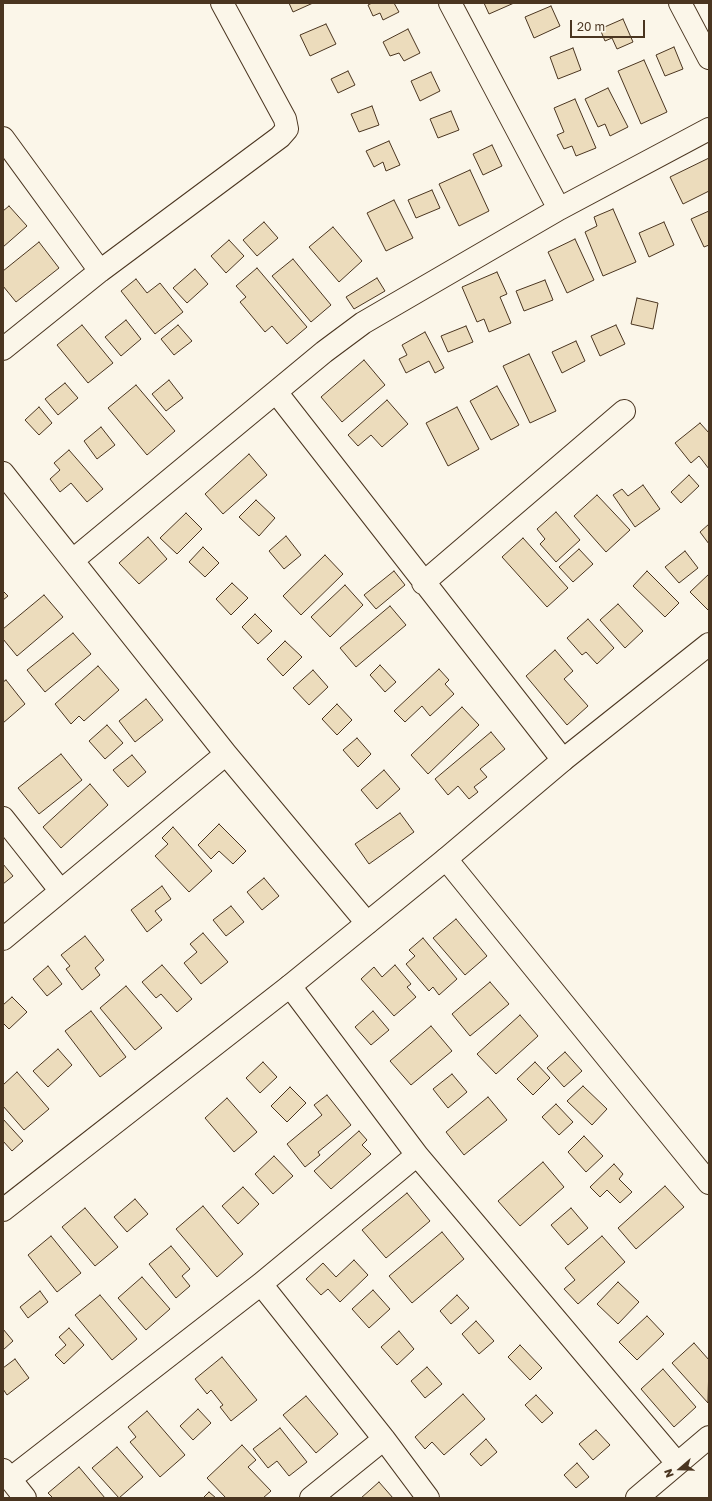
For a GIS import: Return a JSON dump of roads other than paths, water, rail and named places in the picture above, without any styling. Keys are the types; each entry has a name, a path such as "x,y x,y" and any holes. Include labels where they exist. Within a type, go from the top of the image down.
{"street":[{"path":"3,349 100,271 280,137 287,129 285,119 222,3"},
{"path":"450,3 559,209"},
{"path":"680,3 709,58"},
{"path":"73,560 339,340 363,323 559,209 709,129"},
{"path":"3,138 100,271"},
{"path":"276,392 423,583 563,760"},
{"path":"423,583 624,411"},
{"path":"3,473 226,754 367,923"},
{"path":"3,1210 290,986 446,859 563,760 709,644"},
{"path":"3,939 60,890 226,754"},
{"path":"3,818 60,890"},
{"path":"446,859 709,1184"},
{"path":"290,986 417,1155 677,1463"},
{"path":"25,1498 7,1475 261,1284 417,1155"},
{"path":"261,1284 428,1498"},
{"path":"637,1498 709,1437"},
{"path":"311,1498 384,1440"}]}
